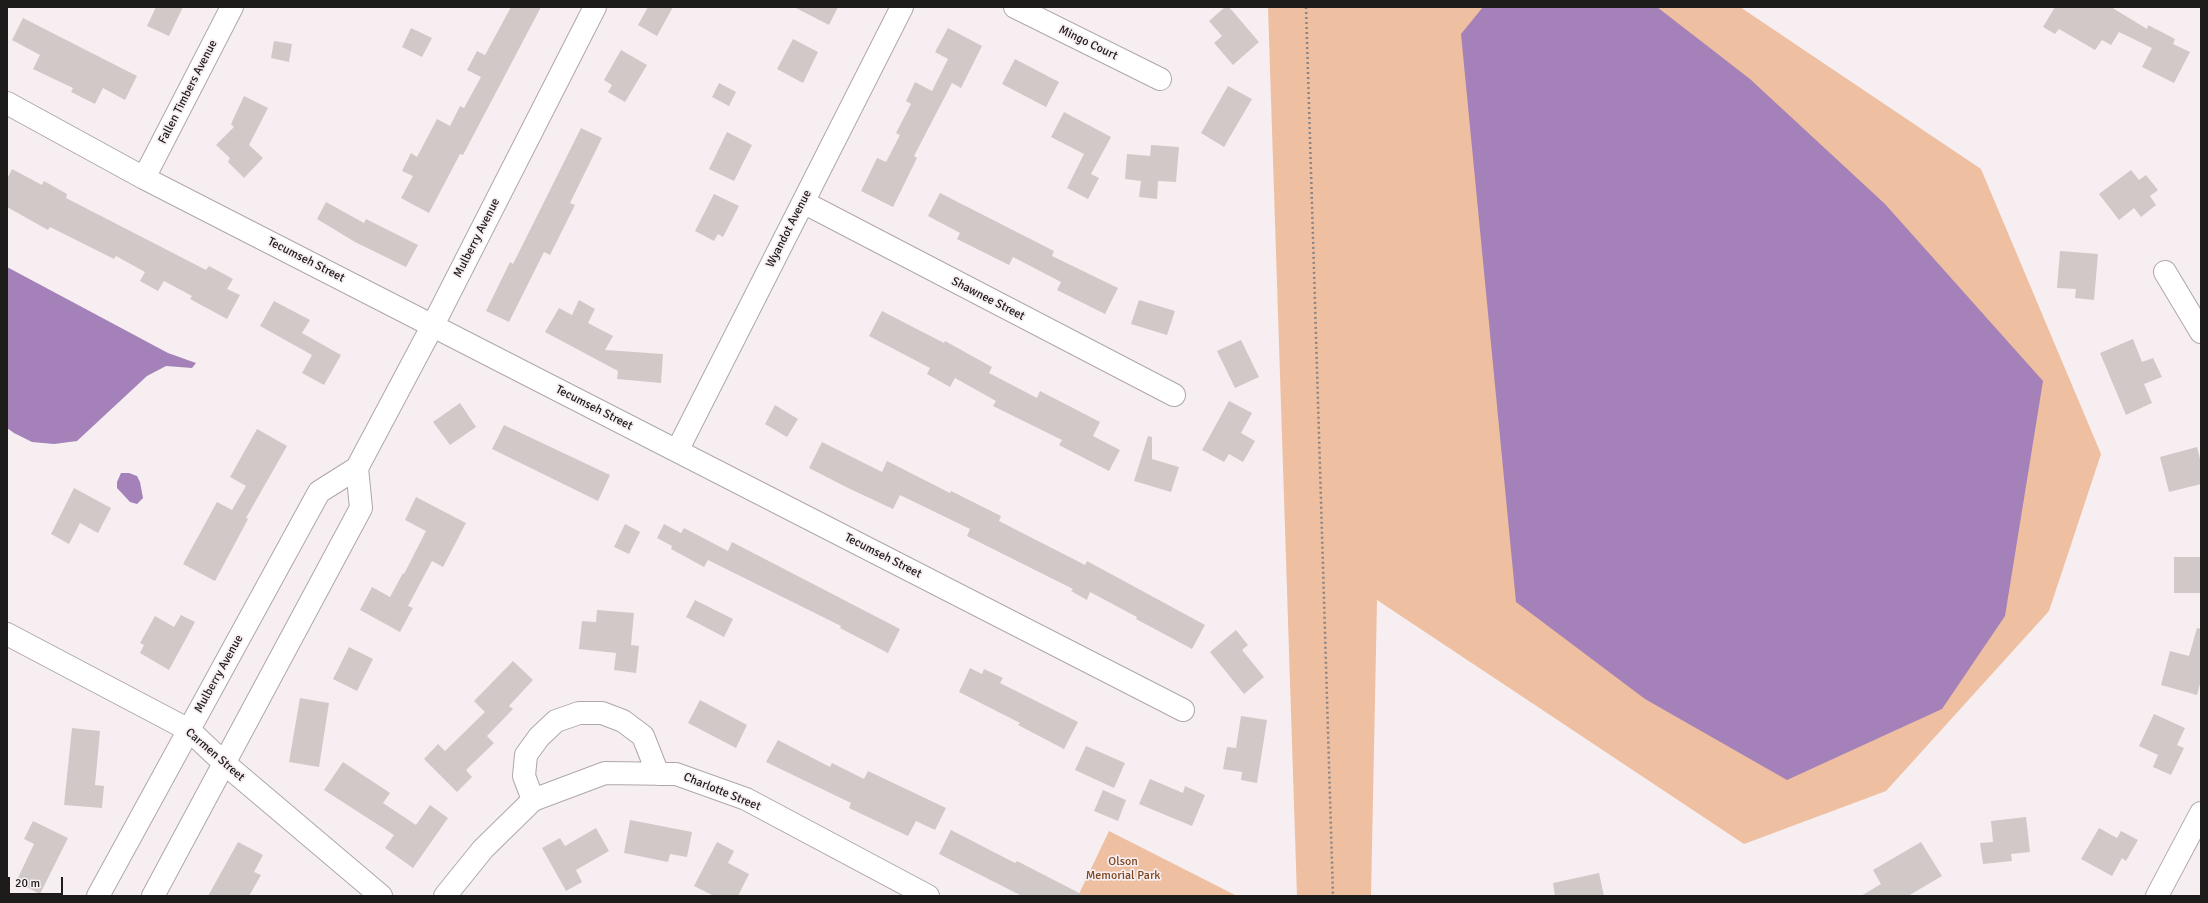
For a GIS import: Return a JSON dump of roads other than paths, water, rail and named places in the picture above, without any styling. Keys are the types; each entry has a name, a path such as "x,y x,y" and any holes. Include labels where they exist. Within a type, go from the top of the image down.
{"street":[{"name":"Fallen Timbers Avenue","path":"144,178 232,7"},
{"name":"Mulberry Avenue","path":"98,896 319,492 357,468 433,325 594,7"},
{"name":"Wyandot Avenue","path":"677,451 902,7"},
{"name":"Mingo Court","path":"1015,7 1160,79"},
{"name":"Tecumseh Street","path":"7,103 144,178 1183,710"},
{"name":"Shawnee Street","path":"803,202 1174,395"},
{"path":"2165,272 2201,332"},
{"path":"153,896 361,508 357,468"},
{"name":"Carmen Street","path":"7,634 189,730 224,763 381,896"},
{"path":"532,800 524,776 526,755 538,737 556,721 579,713 602,713 622,722 643,736 658,774"},
{"name":"Charlotte Street","path":"445,896 483,849 532,800 605,773 676,774 746,799 928,896"},
{"path":"2157,896 2201,813"}],"park label":[{"name":"Olson Memorial Park","path":"1123,869"}]}
